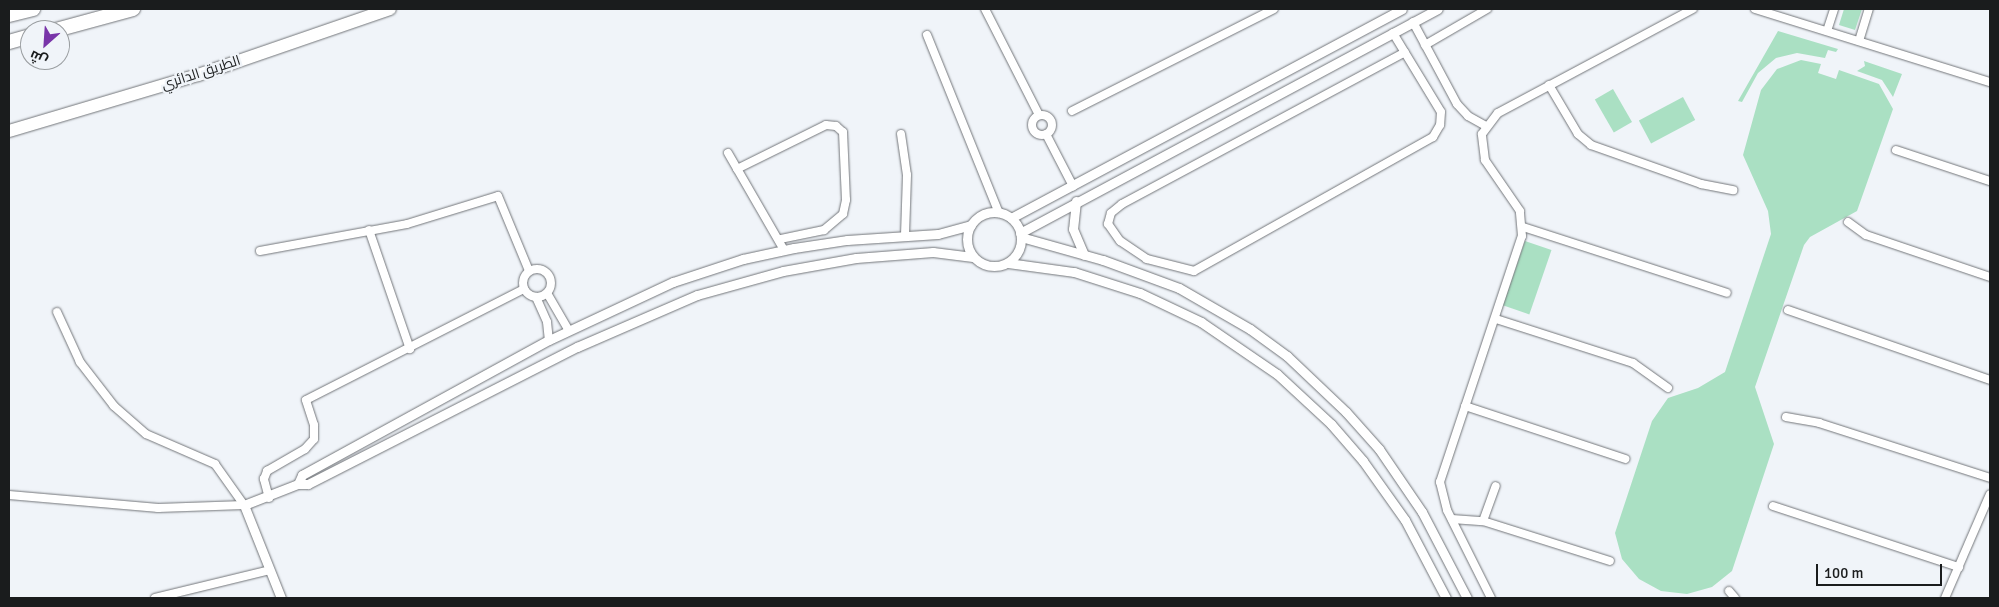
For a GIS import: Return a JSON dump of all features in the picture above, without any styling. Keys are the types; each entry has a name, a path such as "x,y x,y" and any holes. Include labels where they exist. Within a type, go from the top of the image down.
{"highway":[{"path":"9,15 33,9"},
{"path":"70,26 133,9"},
{"name":"الطريق الدائري","path":"9,131 198,74 390,9"}],"street":[{"path":"984,9 1040,115"},
{"path":"1072,111 1274,9"},
{"path":"1010,218 1074,186 1402,9"},
{"path":"1008,263 1018,252 1021,235 1076,201 1438,9"},
{"path":"1425,45 1488,9"},
{"path":"1491,598 1443,501 1440,482 1496,318 1523,227 1517,203 1485,160 1481,143 1486,126 1498,113 1693,9"},
{"path":"1755,9 1990,82"},
{"path":"1827,32 1834,9"},
{"path":"1859,41 1869,9"},
{"path":"1413,22 1457,104 1468,116 1486,126"},
{"path":"1393,33 1405,52 1441,112 1440,125 1434,137 1194,271 1147,259 1120,241 1108,224 1111,213 1122,204 1405,52"},
{"path":"927,34 999,213"},
{"path":"1549,85 1578,134 1591,145 1701,184 1733,190"},
{"path":"1040,115 1047,116 1052,122 1051,129 1046,134 1036,133 1032,126 1034,119 1040,115"},
{"path":"737,169 826,125 836,126 843,132 846,200 842,214 828,228 780,239"},
{"path":"902,134 907,175 906,236"},
{"path":"1046,134 1074,186"},
{"path":"1896,150 1990,181"},
{"path":"728,153 780,239 784,250"},
{"path":"260,251 419,221 498,196 529,271"},
{"path":"1076,201 1073,229 1084,255"},
{"path":"298,484 302,475 549,340 672,282 719,266 784,250 847,240 938,234 971,225 983,215 999,213 1010,218 1021,235 1153,278 1206,302 1269,343 1304,371 1346,412 1384,456 1422,512 1467,598"},
{"path":"1848,222 1866,234 1990,277"},
{"path":"971,225 967,241 974,257"},
{"path":"1523,227 1727,293"},
{"path":"369,230 410,349"},
{"path":"9,495 158,508 244,505 269,498 298,484 308,484 607,332 697,295 783,271 856,258 933,252 974,257 987,265 1008,263 1074,272 1140,293 1202,322 1270,369 1326,418 1364,461 1405,520 1446,598"},
{"path":"536,297 547,293 551,283 546,273 540,269 529,271 523,281 524,289 536,297 544,313 549,340"},
{"path":"269,498 264,482 267,471 305,449 314,439 314,425 306,400 410,349 524,289"},
{"path":"547,293 569,331"},
{"path":"1788,310 1990,380"},
{"path":"57,312 80,362 114,406 146,434 215,464 244,505 281,598"},
{"path":"1496,318 1633,363 1668,388"},
{"path":"1465,406 1624,459"},
{"path":"1786,417 1819,423 1990,478"},
{"path":"1486,522 1499,487"},
{"path":"1945,598 1990,494"},
{"path":"1773,506 1959,568"},
{"path":"1452,519 1486,522 1610,561"},
{"path":"155,598 270,570"},
{"path":"1729,591 1736,598"}],"green space":[{"path":"1844,9 1862,9 1855,30 1839,25"},
{"path":"1778,31 1838,49 1836,52 1828,50 1825,58 1797,53 1776,58 1758,73 1742,102 1738,101"},
{"path":"1801,60 1821,64 1818,73 1836,79 1839,70 1879,84 1893,109 1857,211 1810,237 1804,245 1755,387 1774,444 1732,571 1712,587 1687,594 1661,591 1639,579 1622,559 1615,533 1652,421 1668,398 1698,388 1725,372 1771,234 1768,211 1743,155 1761,90 1777,69"},
{"path":"1864,61 1902,74 1893,97 1882,80 1857,71 1865,66"},
{"path":"1613,89 1632,122 1614,132 1595,100"},
{"path":"1683,97 1695,120 1651,143 1639,120"},
{"path":"1525,241 1551,250 1529,314 1503,305"}]}
